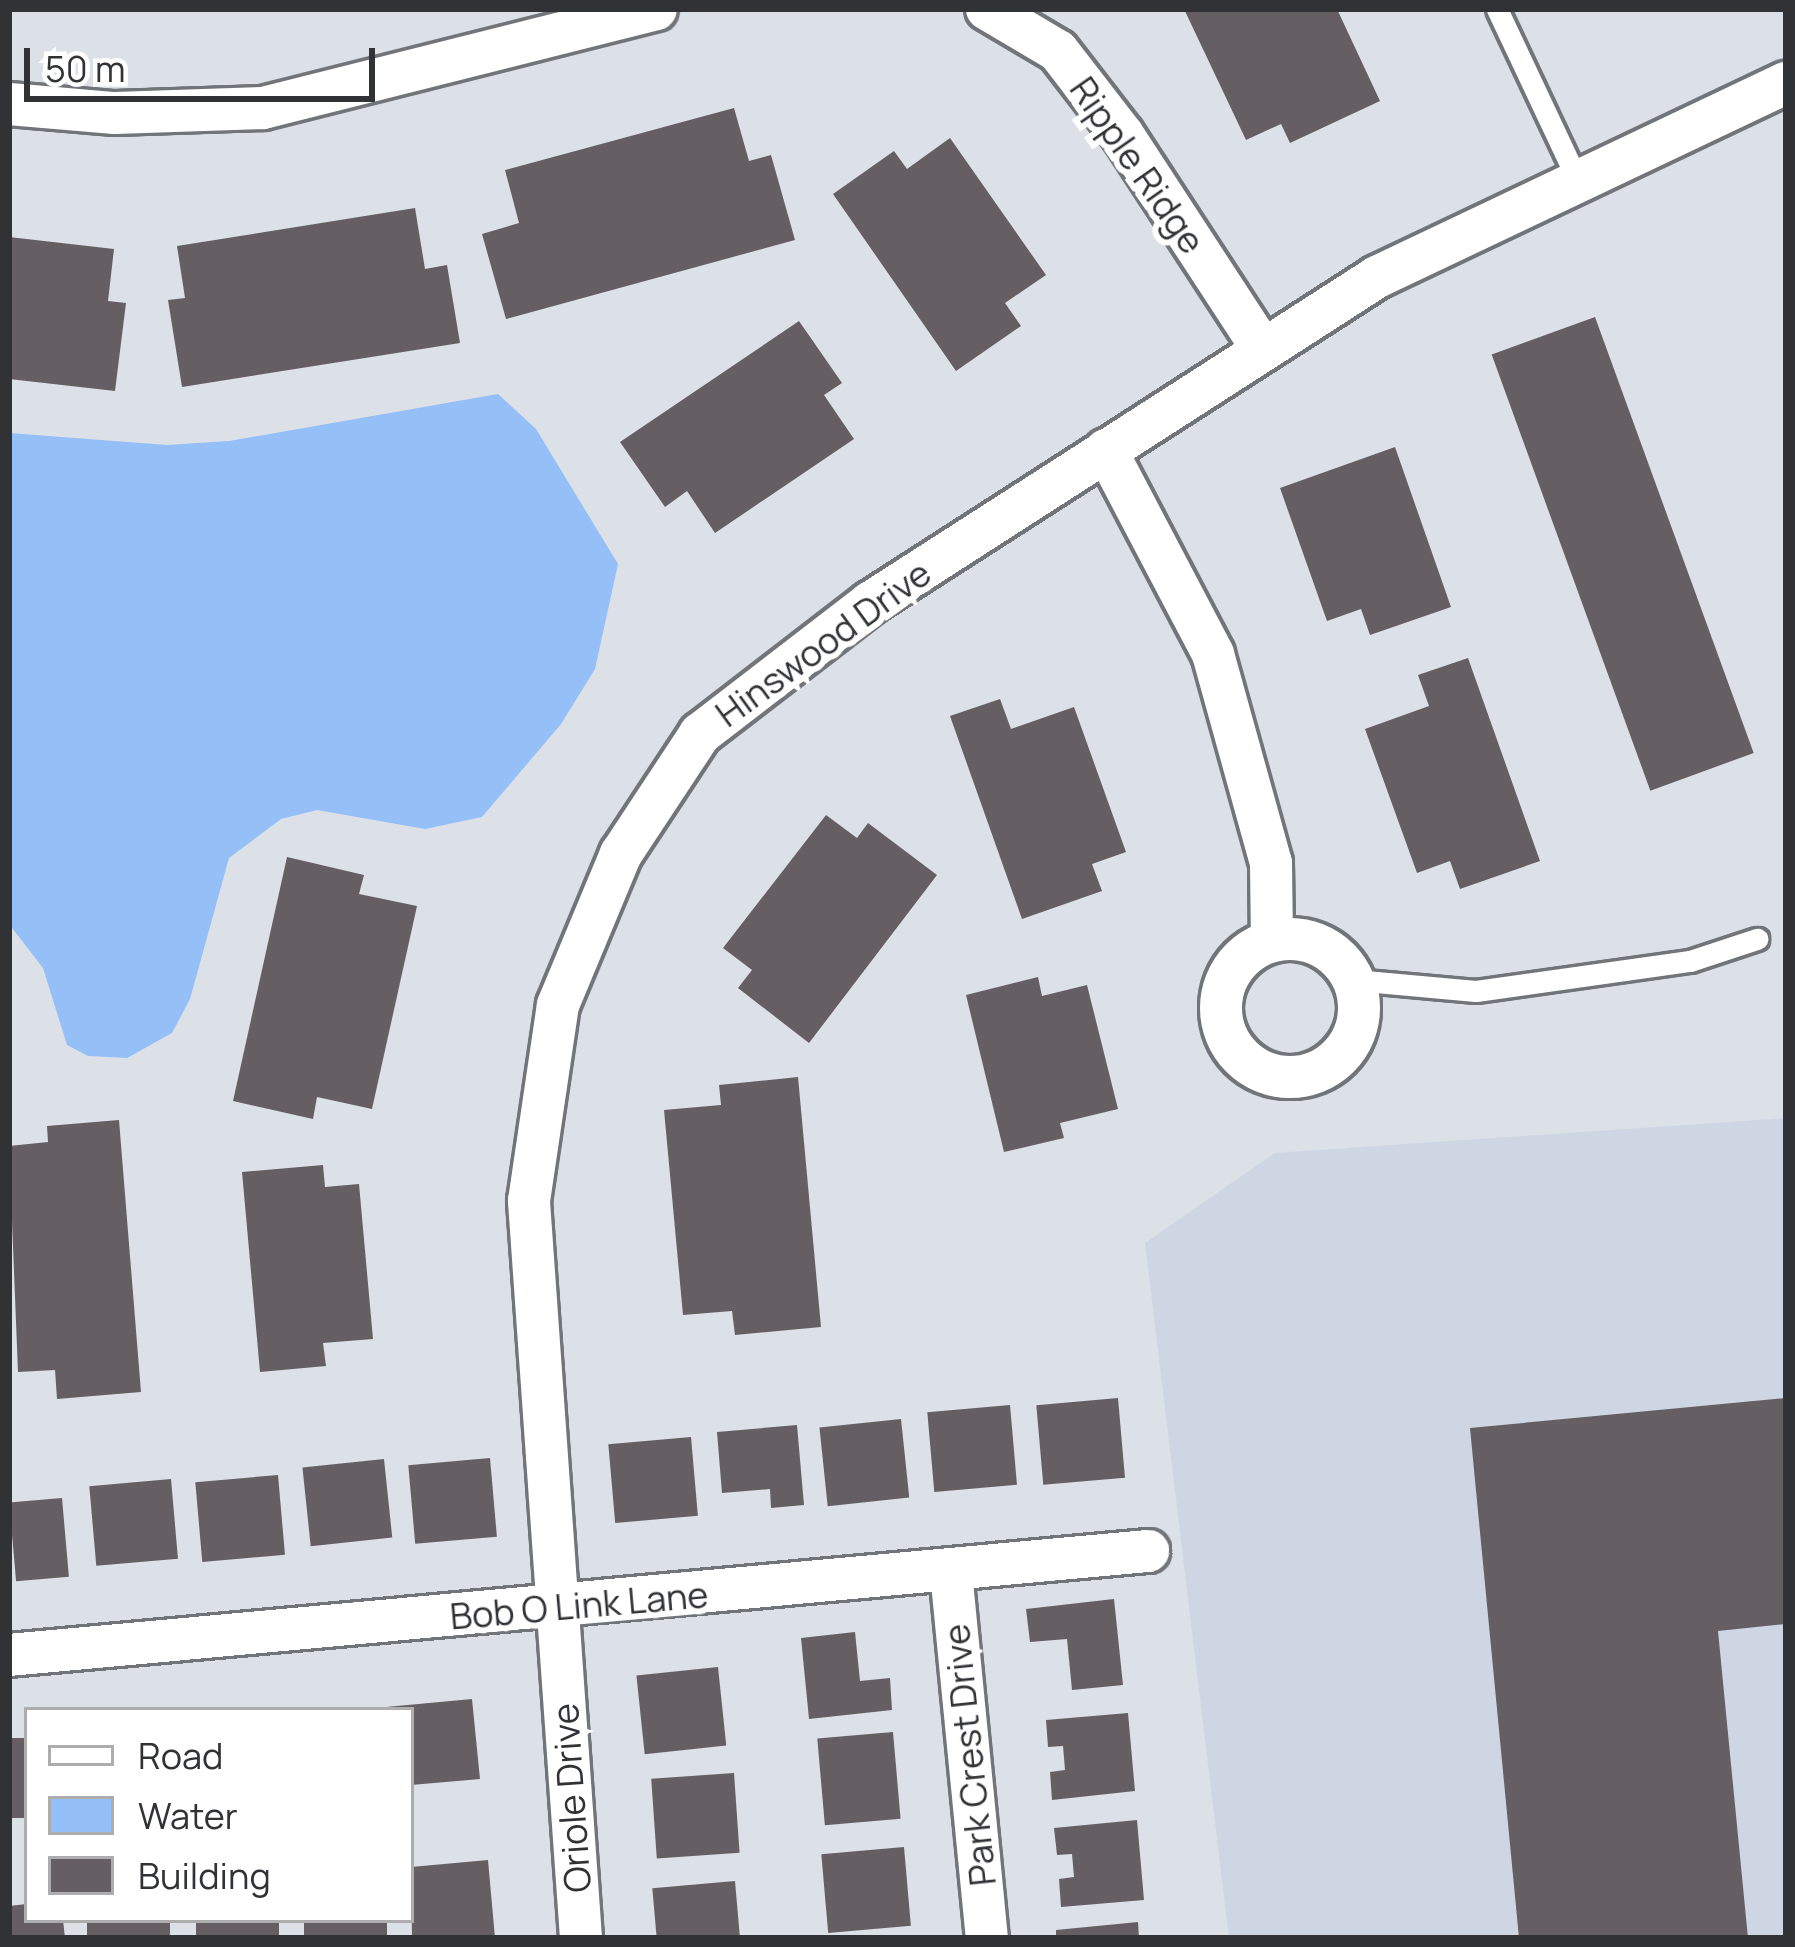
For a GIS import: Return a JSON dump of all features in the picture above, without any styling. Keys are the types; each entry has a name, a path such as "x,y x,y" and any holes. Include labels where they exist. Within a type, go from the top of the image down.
{"street":[{"path":"9,104 115,113 263,108 656,9"},
{"name":"Ripple Ridge","path":"987,9 1058,51 1123,135 1262,348"},
{"name":"Hinswood Drive","path":"560,1658 561,1606 529,1201 546,1054 599,894 700,734 833,629 1262,348 1416,256 1786,83"},
{"path":"1106,449 1213,654 1271,863 1272,941"},
{"path":"1272,941 1323,946 1354,980 1360,1004 1346,1048 1308,1075 1262,1071 1228,1041 1221,999 1239,960 1272,941"},
{"name":"Bob O Link Lane","path":"9,1654 1148,1551"},
{"name":"Park Crest Drive","path":"951,1571 987,1938"},
{"name":"Oriole Drive","path":"560,1658 581,1938"}],"lane":[{"path":"1497,9 1577,179"},
{"path":"1354,980 1476,991 1690,962 1757,939"}],"shaded area":[{"path":"1786,1118 1786,1938 1229,1938 1145,1243 1275,1153"}],"water":[{"path":"498,394 536,429 618,564 595,669 561,724 482,817 425,829 317,810 281,819 229,858 190,999 172,1033 127,1058 88,1056 67,1045 43,968 9,924 9,433 167,445 229,441"}],"building":[{"path":"1184,9 1337,9 1380,101 1290,143 1281,124 1246,140"},
{"path":"734,108 749,161 771,155 795,240 506,319 482,234 519,223 505,170"},
{"path":"950,138 1046,275 1005,303 1021,326 956,371 833,194 894,151 907,169"},
{"path":"415,208 425,269 447,265 460,343 182,387 168,300 185,298 177,246"},
{"path":"9,237 114,249 108,301 126,303 115,391 9,379"},
{"path":"1595,317 1754,753 1650,791 1492,355"},
{"path":"799,321 842,383 824,395 854,439 715,533 687,491 665,507 620,442"},
{"path":"1395,447 1451,607 1370,635 1361,609 1327,621 1280,488"},
{"path":"1468,658 1540,861 1460,889 1450,861 1417,873 1365,729 1429,706 1418,675"},
{"path":"1000,699 1011,729 1074,707 1126,852 1092,864 1102,891 1022,919 950,716"},
{"path":"826,815 857,838 868,823 937,875 809,1043 738,988 752,970 723,948"},
{"path":"287,857 364,875 359,894 417,906 372,1109 317,1097 313,1119 233,1101"},
{"path":"1038,977 1042,996 1087,985 1118,1109 1060,1123 1064,1138 1004,1152 966,995"},
{"path":"798,1077 821,1327 735,1335 732,1311 683,1315 664,1110 721,1105 719,1085"},
{"path":"119,1120 141,1392 57,1399 55,1370 18,1372 9,1146 48,1142 47,1126"},
{"path":"323,1165 325,1187 359,1184 373,1339 323,1343 326,1366 260,1372 242,1172"},
{"path":"1118,1398 1125,1478 1043,1485 1036,1405"},
{"path":"1786,1398 1786,1624 1718,1631 1748,1938 1519,1938 1470,1428"},
{"path":"1010,1405 1017,1485 934,1492 927,1412"},
{"path":"901,1419 909,1498 828,1506 819,1428"},
{"path":"797,1425 804,1505 771,1508 770,1489 722,1493 717,1432"},
{"path":"691,1437 698,1516 615,1523 608,1444"},
{"path":"490,1458 497,1537 415,1544 408,1465"},
{"path":"384,1459 392,1538 311,1546 302,1468"},
{"path":"278,1475 285,1555 202,1562 195,1482"},
{"path":"171,1479 178,1559 96,1566 89,1486"},
{"path":"62,1498 69,1577 16,1581 9,1503"},
{"path":"1114,1599 1123,1685 1072,1690 1067,1639 1030,1642 1026,1609"},
{"path":"855,1632 860,1681 890,1678 892,1710 809,1719 801,1638"},
{"path":"718,1667 726,1746 645,1754 636,1676"},
{"path":"472,1699 480,1779 414,1785 414,1707 386,1707"},
{"path":"1128,1713 1135,1791 1052,1800 1050,1772 1065,1770 1063,1746 1048,1747 1046,1720"},
{"path":"893,1732 901,1819 825,1825 817,1739"},
{"path":"9,1738 24,1738 24,1818 9,1818"},
{"path":"734,1773 740,1853 657,1859 651,1779"},
{"path":"1137,1820 1144,1900 1061,1907 1059,1879 1074,1877 1072,1854 1057,1855 1054,1828"},
{"path":"904,1847 911,1926 828,1933 821,1854"},
{"path":"488,1860 495,1938 412,1938 414,1867"},
{"path":"735,1881 740,1938 657,1938 652,1888"},
{"path":"24,1904 24,1923 63,1923 65,1938 9,1938 9,1906"},
{"path":"1138,1922 1139,1938 1056,1938 1056,1930"},
{"path":"87,1923 170,1923 170,1938 87,1938"},
{"path":"196,1923 279,1923 279,1938 196,1938"},
{"path":"304,1923 387,1923 387,1938 304,1938"}]}
